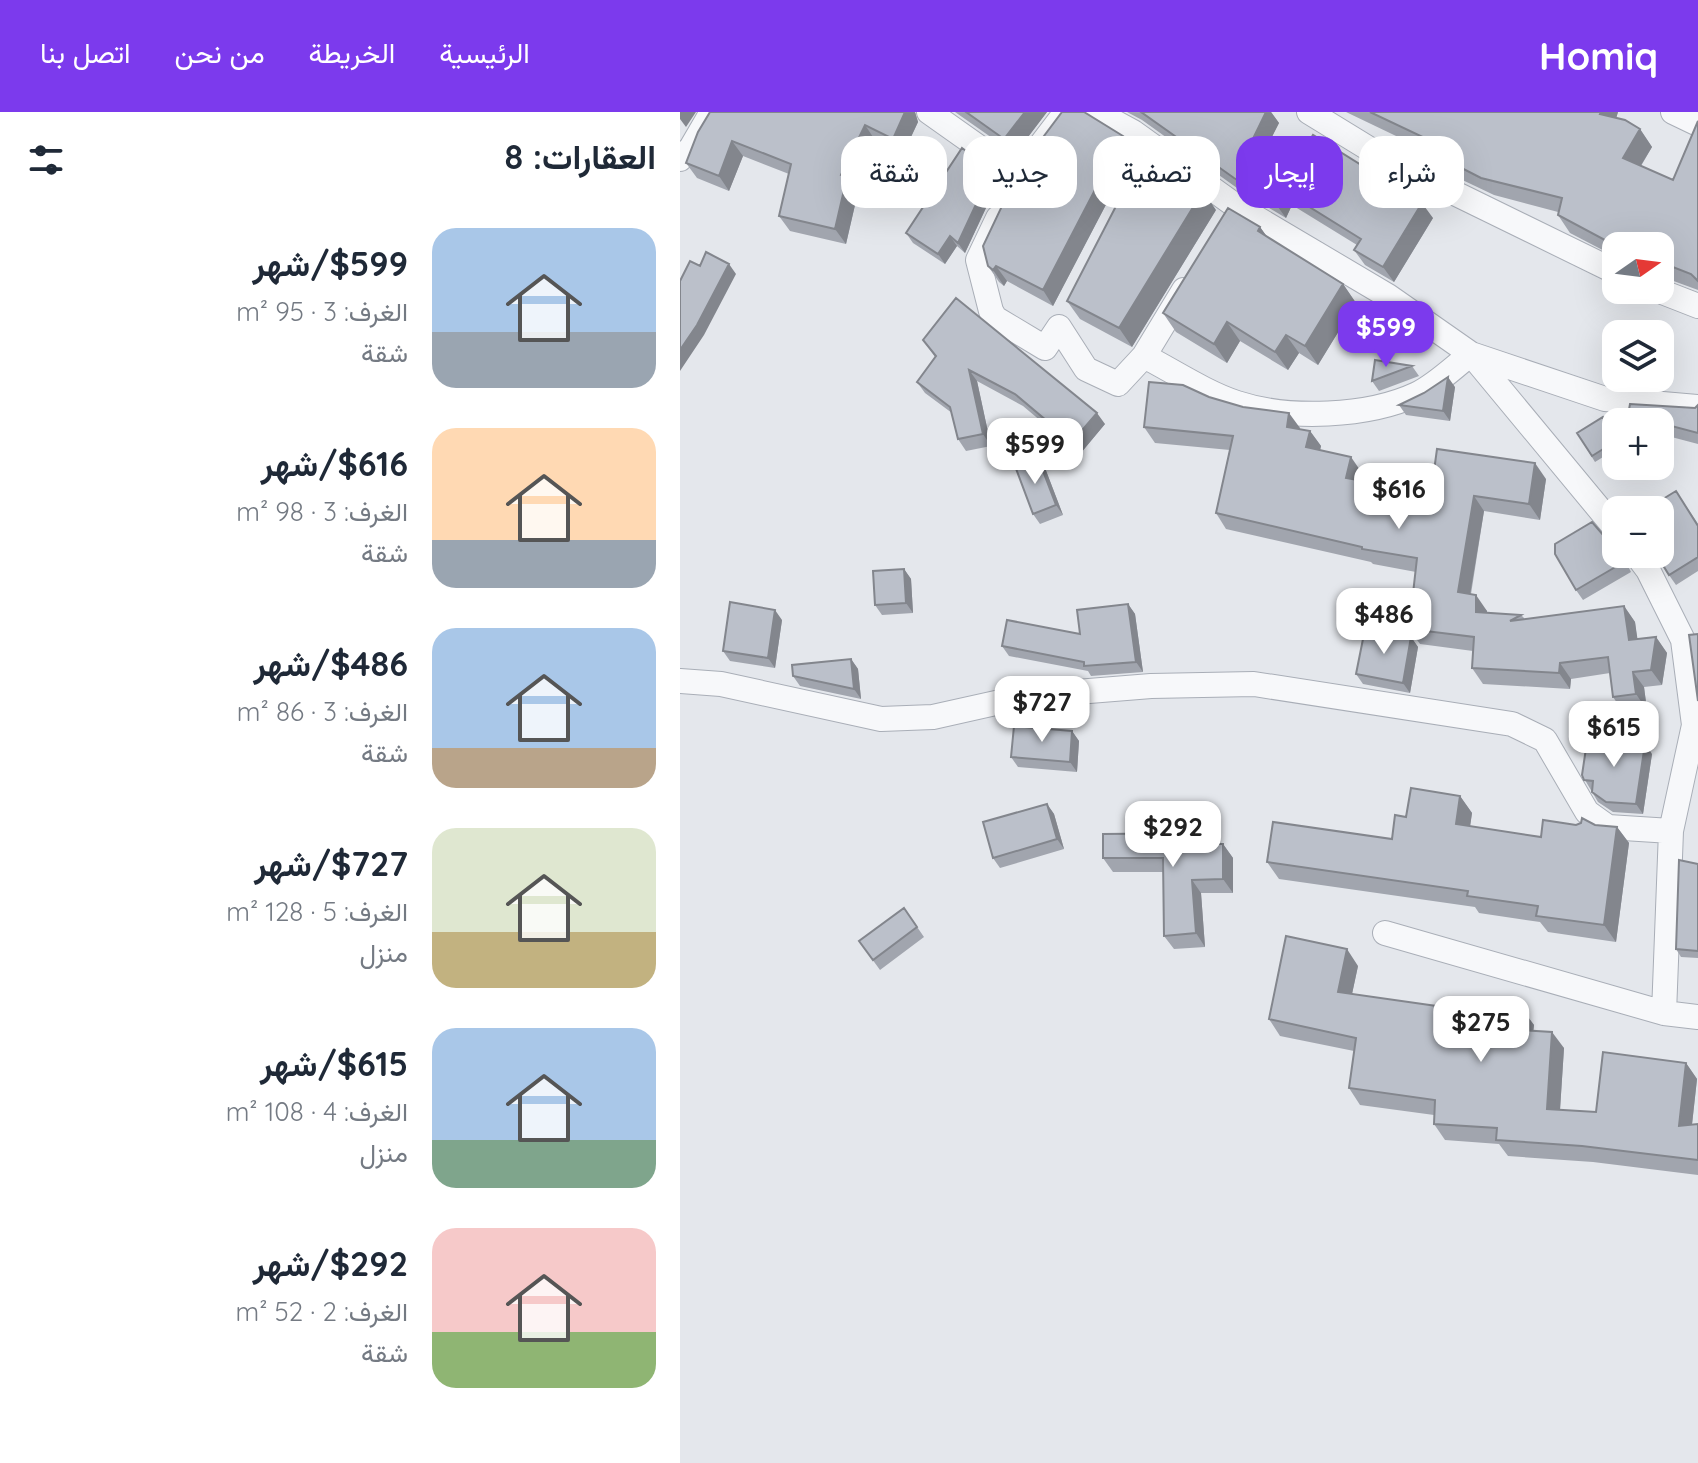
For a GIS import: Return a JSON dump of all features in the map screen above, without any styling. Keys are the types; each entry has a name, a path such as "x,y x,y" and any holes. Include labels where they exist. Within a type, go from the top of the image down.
{"street":[{"path":"680,159 685,157 712,112"},
{"path":"1049,136 1066,112"},
{"path":"1096,112 1144,130 1236,206 1221,231"},
{"path":"1309,112 1389,161 1602,265"},
{"path":"1673,112 1698,124"},
{"path":"937,114 963,140"},
{"path":"1002,208 978,260 991,311 1003,324 1045,348 1063,320 1086,369 1118,384 1144,356 1198,269"},
{"path":"1239,208 1388,296 1471,354 1602,512"},
{"path":"1674,297 1698,306"},
{"path":"1144,356 1236,403 1295,415 1368,408 1418,394 1471,354"},
{"path":"1471,354 1605,399 1698,407"},
{"path":"1646,568 1683,640 1694,725 1671,831 1664,1013"},
{"path":"680,681 721,684 881,719 933,717 1027,696 1151,686 1254,684 1512,724 1545,740 1587,812 1608,827 1671,831"},
{"path":"1385,933 1664,1013 1698,1017"}],"building":[{"path":"710,112 905,112 894,136 887,136 865,125 860,136 841,136 841,203 835,229 779,216 791,164 732,141 719,176 686,163"},
{"path":"966,112 1025,112 1006,136 1000,136"},
{"path":"1062,112 1084,112 1123,136 1093,136 1093,194 1043,290 996,266 993,270 988,266 983,246 1001,208 1077,208 1077,136 1044,136"},
{"path":"1141,112 1266,112 1254,136 1236,136 1236,179 1220,168 1220,136 1175,136"},
{"path":"1370,112 1601,112 1640,129 1623,158 1673,180 1698,121 1698,281 1691,274 1674,267 1674,232 1602,232 1602,239 1558,215 1562,198 1481,178 1464,169 1464,136 1421,136"},
{"path":"962,148 963,208 974,208 958,243 950,236 938,254 906,233 922,208 947,208 947,171"},
{"path":"1343,154 1359,164 1359,208 1419,208 1383,267 1354,250 1361,239 1311,208 1343,208"},
{"path":"1115,208 1193,208 1119,328 1067,301"},
{"path":"1228,208 1260,227 1258,231 1343,284 1305,346 1286,335 1275,352 1227,322 1214,344 1163,313"},
{"path":"706,252 729,264 680,350 680,281 690,261 700,266"},
{"path":"956,298 1097,413 1072,442 1015,394 969,370 983,434 958,439 950,407 917,382 936,356 923,340"},
{"path":"1375,360 1412,366 1372,381"},
{"path":"1448,377 1443,411 1399,405 1424,393"},
{"path":"1149,382 1183,385 1243,407 1289,413 1287,427 1310,431 1306,447 1351,457 1346,478 1431,493 1437,449 1535,463 1529,504 1474,496 1458,592 1476,595 1476,612 1521,615 1510,621 1624,606 1629,640 1656,637 1651,670 1633,672 1636,694 1613,697 1608,657 1560,663 1559,673 1472,668 1474,637 1409,629 1417,558 1362,549 1216,513 1233,436 1144,427"},
{"path":"1630,404 1695,408 1698,405 1698,433 1674,427 1674,408 1629,408"},
{"path":"1602,418 1602,450 1592,456 1577,433"},
{"path":"1038,458 1056,505 1033,514 1015,466"},
{"path":"1676,491 1698,526 1698,557 1669,575 1665,568 1674,568 1674,496 1668,496"},
{"path":"1592,522 1602,534 1602,568 1614,568 1576,590 1555,554 1555,544"},
{"path":"904,569 906,603 875,605 873,571"},
{"path":"730,602 775,610 768,658 723,651"},
{"path":"1128,604 1136,662 1084,666 1084,662 1002,646 1007,620 1080,634 1077,610"},
{"path":"1365,629 1411,637 1403,683 1356,674"},
{"path":"1698,634 1698,701 1689,635"},
{"path":"851,659 854,689 793,676 792,665"},
{"path":"1014,726 1072,731 1070,762 1011,757"},
{"path":"1588,735 1645,744 1636,804 1606,802 1592,792 1593,781 1584,780 1582,775"},
{"path":"1411,788 1460,796 1456,824 1541,837 1543,820 1576,825 1581,823 1582,818 1595,825 1617,827 1604,925 1536,916 1538,906 1467,896 1468,891 1267,862 1273,822 1392,839 1395,815 1406,817"},
{"path":"1047,804 1057,839 993,858 983,822"},
{"path":"1205,833 1206,844 1223,844 1223,879 1192,880 1196,933 1164,936 1163,858 1103,858 1103,834"},
{"path":"1679,860 1698,864 1698,951 1676,949"},
{"path":"904,908 917,927 873,960 859,941"},
{"path":"1286,936 1347,949 1338,992 1479,1012 1479,1006 1522,1009 1521,1030 1552,1032 1547,1109 1596,1112 1603,1052 1686,1063 1679,1126 1698,1124 1698,1160 1582,1146 1496,1140 1497,1128 1434,1124 1435,1100 1349,1088 1356,1038 1269,1019"}]}
